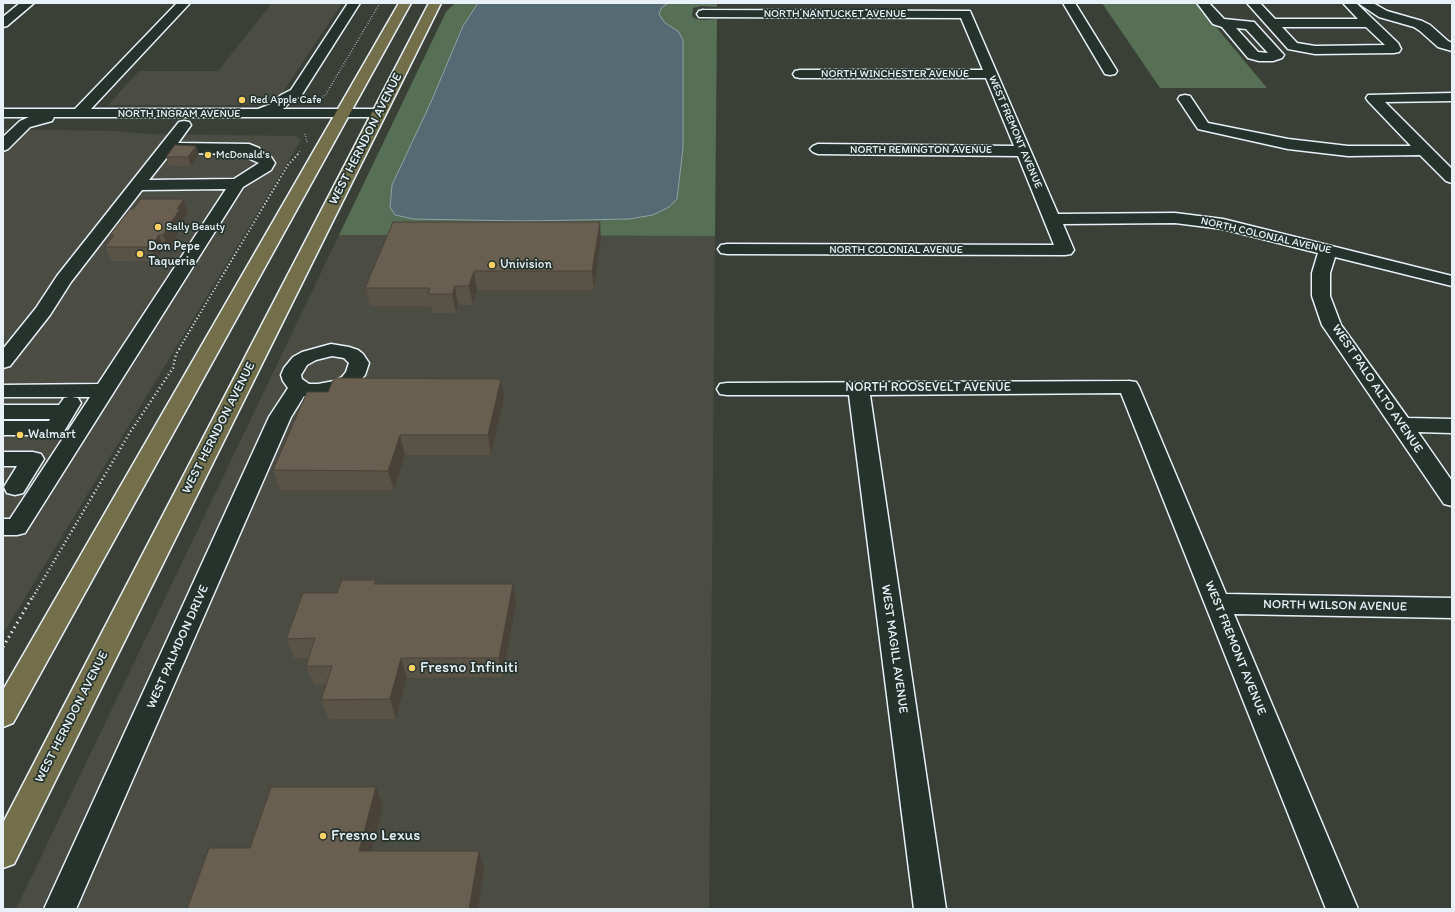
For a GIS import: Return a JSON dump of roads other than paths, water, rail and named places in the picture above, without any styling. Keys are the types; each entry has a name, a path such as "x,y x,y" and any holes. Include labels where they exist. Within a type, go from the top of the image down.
{"main road":[{"path":"3,715 405,3"},
{"name":"WEST HERNDON AVENUE","path":"3,854 435,3"}],"street":[{"path":"3,23 28,3"},
{"path":"79,113 184,3"},
{"path":"258,114 274,108 299,104 354,3"},
{"path":"1069,3 1110,71"},
{"path":"1203,3 1218,21 1226,24 1248,24 1276,56 1259,57 1253,55 1226,24"},
{"path":"1253,3 1293,46 1307,50 1394,50 1393,46 1349,3"},
{"path":"1364,3 1383,14 1418,24 1425,28 1443,44 1452,47"},
{"name":"NORTH NANTUCKET AVENUE","path":"703,14 861,9 966,14"},
{"name":"WEST FREMONT AVENUE","path":"966,14 1065,250"},
{"path":"1272,23 1370,23"},
{"name":"NORTH WINCHESTER AVENUE","path":"800,74 991,74"},
{"path":"1452,98 1373,98 1452,178"},
{"path":"1185,99 1203,126 1288,144 1324,149 1424,150"},
{"name":"NORTH INGRAM AVENUE","path":"3,113 258,114 299,104 339,120"},
{"path":"3,152 16,145 32,124 32,121 49,118 134,118 160,114"},
{"name":"NORTH INGRAM AVENUE","path":"3,124 184,125 376,119"},
{"path":"3,146 32,124"},
{"path":"3,362 43,311 63,280 184,125"},
{"path":"137,185 237,184 259,172 251,165 250,161 255,156 254,151 249,149 181,148 168,145"},
{"name":"NORTH REMINGTON AVENUE","path":"818,149 1023,150"},
{"path":"3,527 17,527 237,184"},
{"name":"NORTH COLONIAL AVENUE","path":"1052,219 1175,218 1198,220 1223,224 1452,281"},
{"name":"NORTH COLONIAL AVENUE","path":"727,249 1065,250"},
{"name":"WEST PALO ALTO AVENUE","path":"1328,250 1322,273 1321,296 1332,325 1452,498"},
{"name":"WEST PALMDON DRIVE","path":"60,909 280,417 299,387"},
{"name":"WEST FREMONT AVENUE","path":"1129,387 1342,909"},
{"name":"NORTH ROOSEVELT AVENUE","path":"727,389 1129,387"},
{"name":"WEST MAGILL AVENUE","path":"859,389 930,909"},
{"path":"3,420 69,406 105,390"},
{"path":"3,391 69,406"},
{"path":"3,404 69,406"},
{"path":"3,412 69,406"},
{"path":"3,428 55,428 69,406"},
{"path":"1402,425 1452,426"},
{"path":"3,449 40,449 15,475"},
{"path":"3,459 15,475 43,487"},
{"name":"NORTH WILSON AVENUE","path":"1218,604 1452,608"}],"water":[{"path":"478,3 669,3 662,7 659,14 664,22 679,32 683,40 683,148 677,199 669,207 653,215 629,219 524,221 414,219 395,215 390,207 392,185 431,102 463,26"}],"place":[{"name":"Red Apple Cafe","path":"242,100"},
{"name":"McDonald's","path":"208,155"},
{"name":"Sally Beauty","path":"158,227"},
{"name":"Don Pepe Taqueria","path":"140,254"},
{"name":"Univision","path":"492,265"},
{"name":"Walmart","path":"20,435"},
{"name":"Fresno Infiniti","path":"412,668"},
{"name":"Fresno Lexus","path":"323,836"}]}
